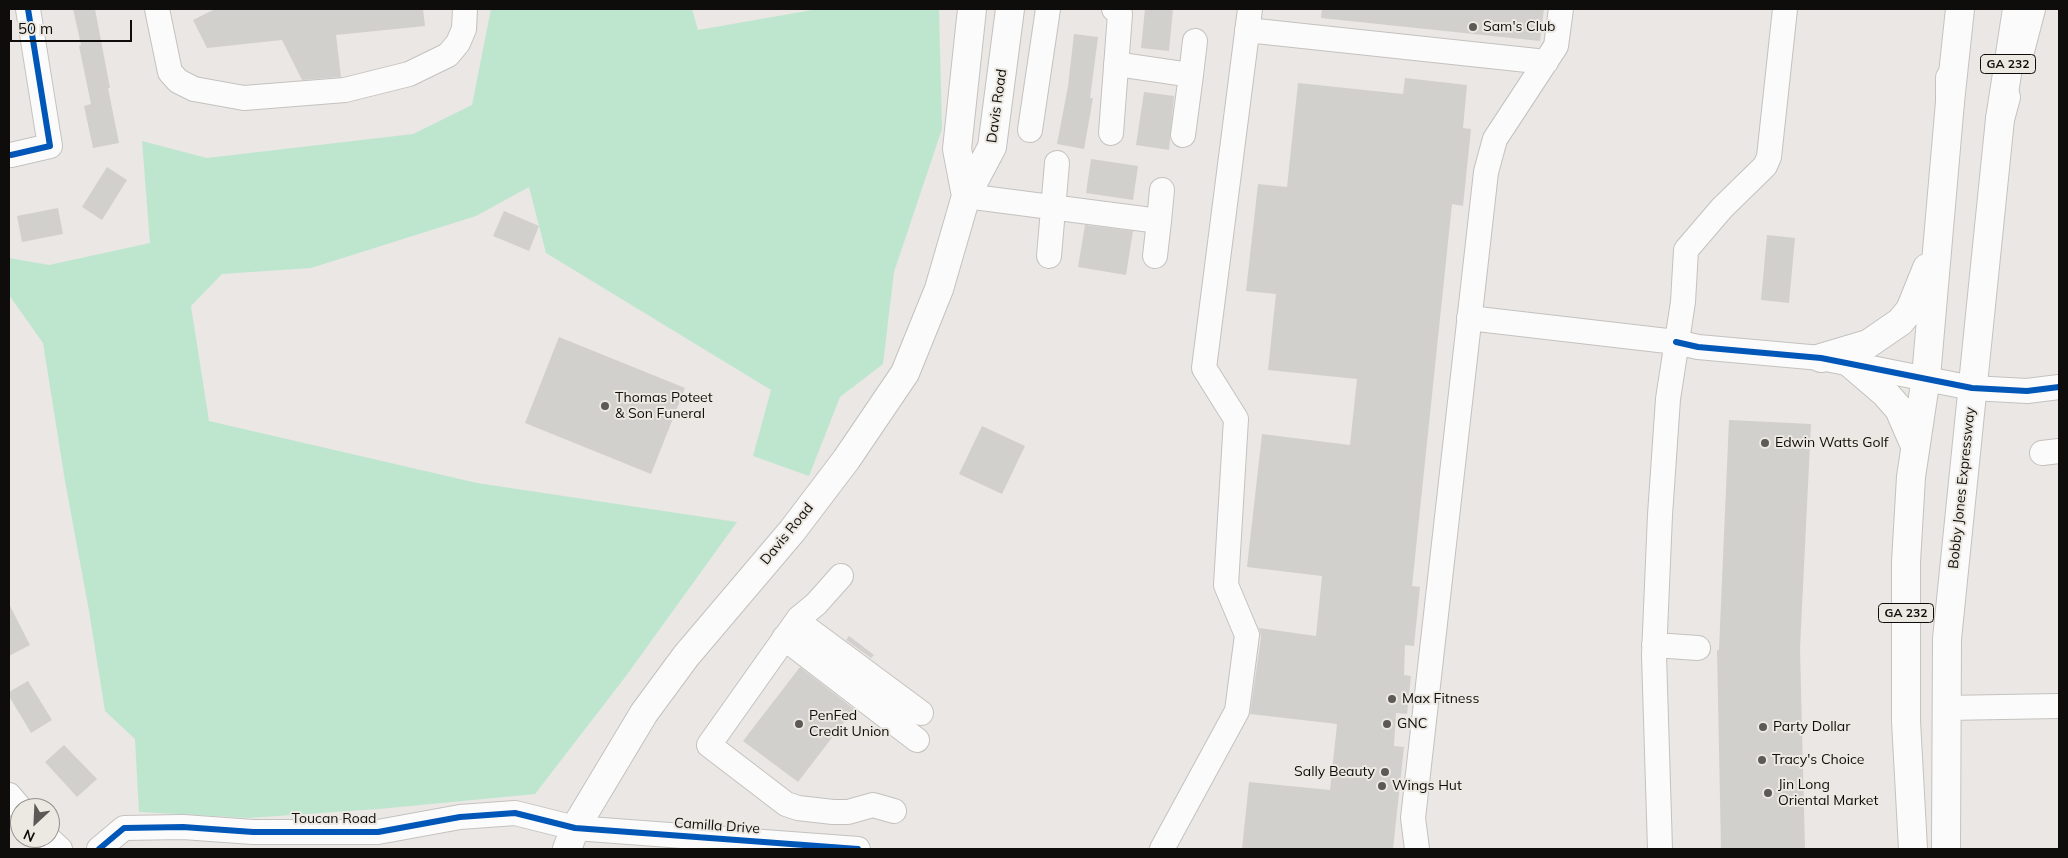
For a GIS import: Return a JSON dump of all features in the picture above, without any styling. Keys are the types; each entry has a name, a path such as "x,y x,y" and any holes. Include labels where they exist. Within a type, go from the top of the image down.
{"main road":[{"name":"Davis Road","path":"966,196 958,149 972,9"},
{"name":"Davis Road","path":"571,838 644,713 686,656 792,531 846,460 905,373 939,289 966,196 992,147 1010,9"},
{"path":"1949,9 1950,102"},
{"name":"GA 232","path":"1913,849 1906,721 1906,572 1911,477 1926,377 1960,9"},
{"name":"Bobby Jones Expressway","path":"1947,848 1947,639 2000,119 2017,9"},
{"path":"2000,119 2032,9"},
{"path":"1822,358 1868,344 1900,322 1910,310 1937,243"},
{"path":"1850,363 1885,393 1899,409 1915,446"}],"street":[{"path":"11,156 50,146 28,9"},
{"path":"157,9 170,72 178,82 194,89 244,98 345,90 409,74 448,55 458,43 464,29 465,9"},
{"path":"1030,130 1048,9"},
{"path":"1111,133 1120,14 1114,9"},
{"path":"1417,849 1413,818 1486,172 1494,139 1556,46 1561,9"},
{"path":"1660,849 1654,645 1668,399 1683,302 1686,250 1722,208 1765,166 1769,157 1785,9"},
{"path":"1162,849 1237,711 1247,635 1226,585 1236,419 1204,368 1249,19 1546,62"},
{"path":"1183,136 1195,41"},
{"path":"1116,64 1190,75"},
{"path":"1049,256 1057,163"},
{"path":"1155,256 1162,190"},
{"path":"966,196 1159,221"},
{"path":"1469,318 1676,342 1698,347 1822,358 1926,377 1972,388 2027,391 2059,387"},
{"path":"841,576 793,627 708,745 786,804 798,808 833,812 848,812 873,805 894,811"},
{"path":"793,627 920,722 793,627"},
{"path":"1654,645 1698,648"},
{"path":"1946,708 2059,706"},
{"name":"Toucan Road","path":"99,849 124,828 183,827 363,841 378,832 460,817 515,813 571,838"},
{"name":"Camilla Drive","path":"571,838 858,849"}],"green space":[{"path":"491,9 692,9 698,30 818,9 939,10 942,129 894,272 883,364 840,397 809,476 753,456 771,390 546,253 529,187 476,216 311,268 222,274 191,306 209,421 477,483 737,522 626,676 535,794 379,809 248,818 139,812 135,739 105,711 43,343 9,295 9,258 49,265 150,243 142,141 207,158 413,134 472,105"}],"building":[{"path":"73,9 95,9 119,143 93,148 84,106 91,104"},
{"path":"215,9 423,9 425,26 336,35 341,77 302,80 282,40 207,48 193,20"},
{"path":"1145,9 1173,9 1169,51 1141,48"},
{"name":"Sam's Club","path":"1322,9 1544,9 1540,41 1321,18"},
{"path":"1074,34 1098,37 1090,98 1093,98 1084,149 1057,144 1068,86"},
{"path":"1405,78 1467,85 1463,128 1471,129 1463,206 1452,204 1412,586 1420,587 1414,646 1405,645 1404,675 1411,676 1407,714 1396,713 1394,746 1404,747 1393,849 1242,849 1249,782 1330,790 1337,724 1250,714 1261,637 1259,628 1316,636 1322,576 1247,567 1262,434 1350,445 1357,379 1268,370 1276,294 1246,291 1258,184 1287,187 1298,83 1403,94"},
{"path":"1144,92 1174,96 1169,150 1136,145"},
{"path":"1091,159 1138,166 1133,200 1086,193"},
{"path":"107,167 127,180 102,220 82,207"},
{"path":"58,208 63,234 22,242 17,216"},
{"path":"504,211 539,226 529,251 493,236"},
{"path":"1085,225 1133,231 1126,275 1078,267"},
{"path":"1767,235 1795,238 1789,303 1761,300"},
{"name":"Thomas Poteet & Son Funeral","path":"559,337 685,388 651,474 525,423"},
{"path":"1729,420 1811,424 1800,648 1805,849 1721,849 1717,650 1719,650"},
{"path":"982,426 1025,446 1002,494 959,474"},
{"path":"9,604 30,645 9,656"},
{"path":"849,636 874,655 871,658 846,640"},
{"name":"PenFed Credit Union","path":"800,667 854,709 798,782 743,741"},
{"path":"28,681 52,720 31,733 9,696 9,692"},
{"path":"64,745 97,779 77,797 45,762"}],"cycle path":[{"path":"11,155 50,146 28,9"},
{"path":"1676,342 1698,347 1821,358 1972,388 2027,391 2059,387"},
{"path":"99,849 124,828 183,827 253,832 378,832 460,817 515,813 575,828 858,849"}],"place":[{"name":"Sam's Club","path":"1473,27"},
{"name":"Thomas Poteet & Son Funeral","path":"605,406"},
{"name":"Edwin Watts Golf","path":"1765,443"},
{"name":"Max Fitness","path":"1392,699"},
{"name":"PenFed Credit Union","path":"799,724"},
{"name":"GNC","path":"1387,724"},
{"name":"Party Dollar","path":"1763,727"},
{"name":"Tracy's Choice","path":"1762,760"},
{"name":"Sally Beauty","path":"1385,772"},
{"name":"Wings Hut","path":"1382,786"},
{"name":"Jin Long Oriental Market","path":"1768,793"}]}
